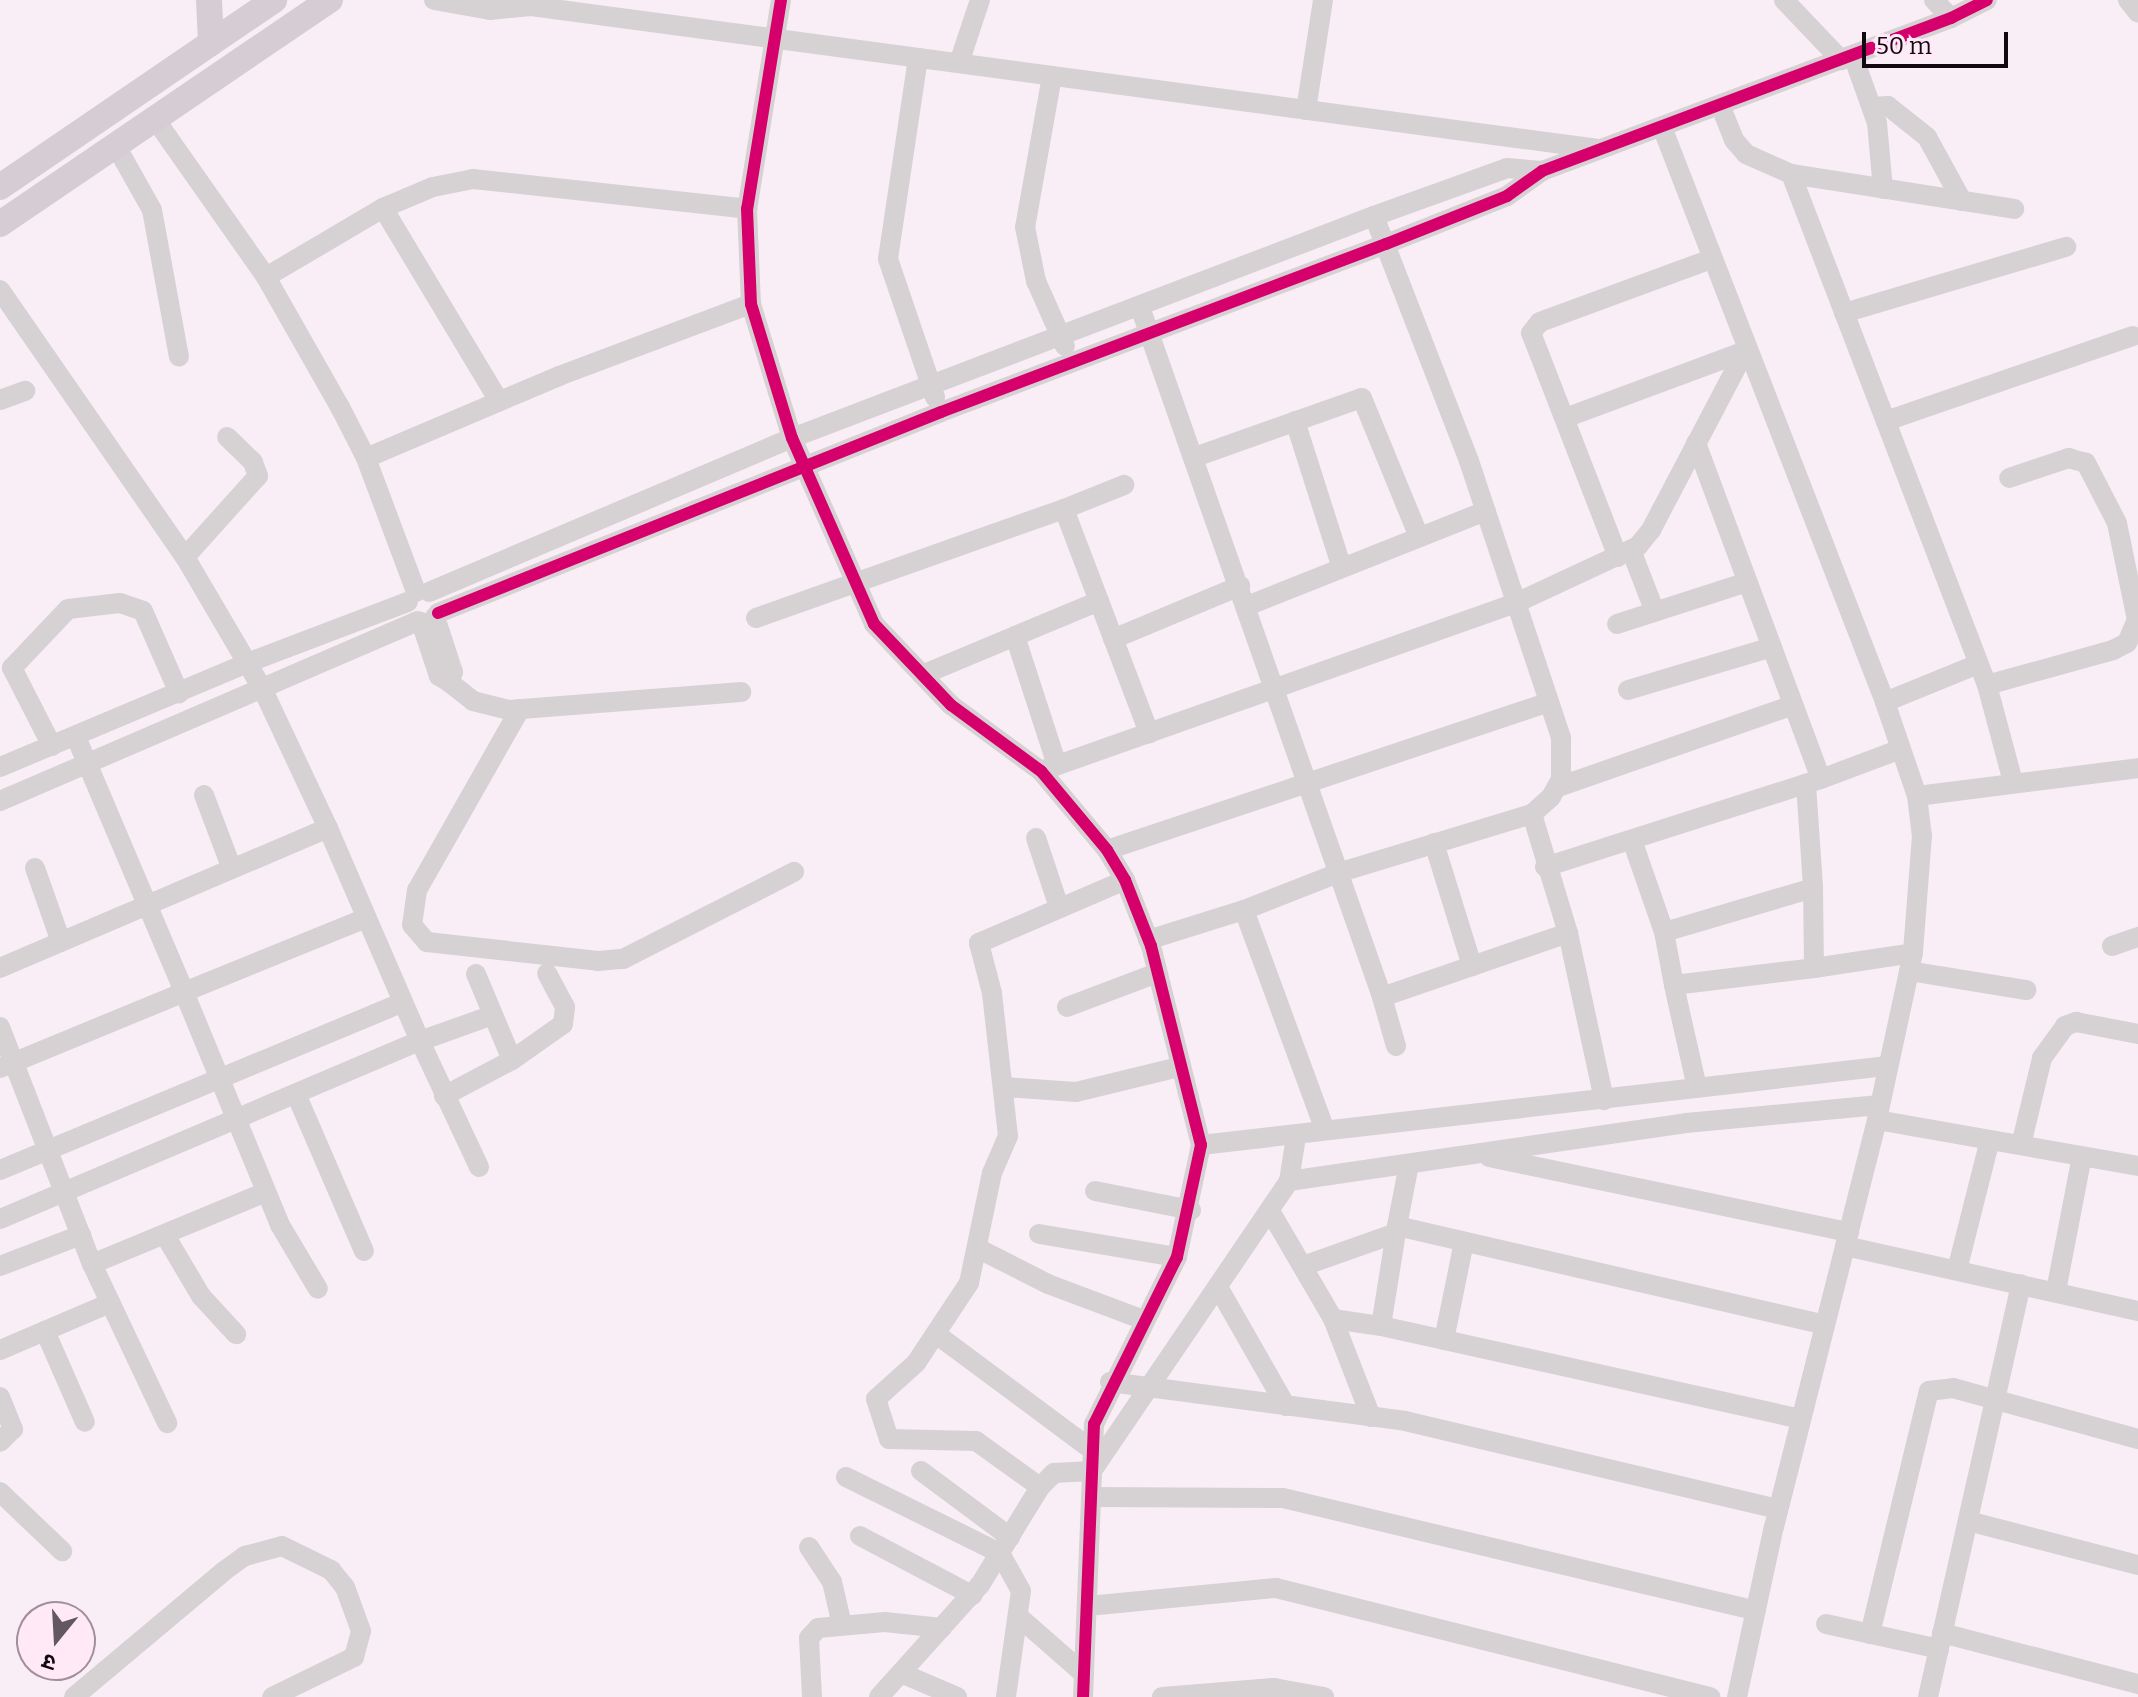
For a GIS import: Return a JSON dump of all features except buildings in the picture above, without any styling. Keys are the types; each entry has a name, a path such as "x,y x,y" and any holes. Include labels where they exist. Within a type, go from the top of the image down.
{"main road":[{"path":"209,0 211,43"},
{"path":"0,187 274,0"},
{"path":"0,224 330,0"}],"street":[{"path":"434,0 490,10 523,3 1602,149"},
{"path":"781,0 747,209 751,304 792,438 874,624 951,705 1049,768"},
{"path":"959,63 980,0"},
{"path":"1306,110 1323,0"},
{"path":"1784,0 1847,58 1872,107 1883,189"},
{"path":"1934,0 1951,18"},
{"path":"0,801 428,618 804,466 1073,361 1152,336 1386,244 1507,196 1542,171 1847,58 1951,18 1987,0"},
{"path":"2128,0 2138,13"},
{"path":"918,58 888,259 941,412"},
{"path":"1052,76 1025,227 1036,281 1073,361"},
{"path":"1720,105 1734,140 1746,154 1791,174 2014,209"},
{"path":"1872,107 1888,106 1927,137 1962,201"},
{"path":"155,119 266,277 366,458 418,595 409,614 428,618"},
{"path":"1662,127 1745,351 1885,702 1917,796 1921,878 1911,962 1878,1112 1778,1509 1737,1697"},
{"path":"116,146 152,210 179,357"},
{"path":"0,767 792,438 930,384 1507,168 1542,171"},
{"path":"1791,174 1987,685 2013,782"},
{"path":"266,277 383,208 433,187 473,179 517,180 747,209"},
{"path":"383,208 499,401"},
{"path":"1148,940 1244,910 1341,872 1532,814 1558,787 1565,765 1549,702 1486,511 1374,216"},
{"path":"1844,313 2066,247"},
{"path":"1655,612 1624,553 1532,341 1534,328 1711,259"},
{"path":"1246,266 1258,294"},
{"path":"0,290 185,557 263,690 328,828 364,919 444,1096 479,1167"},
{"path":"366,458 499,401 751,304"},
{"path":"1140,307 1341,872 1396,1046"},
{"path":"1886,421 2133,336"},
{"path":"1565,418 1745,351"},
{"path":"1049,768 1516,603 1624,553 1651,530 1745,351"},
{"path":"0,400 25,391"},
{"path":"1195,457 1362,398 1419,537"},
{"path":"1295,421 1342,568"},
{"path":"185,557 258,476 253,462 227,437"},
{"path":"1696,443 1793,705 1813,782 1814,968"},
{"path":"1987,685 2113,650 2127,643 2137,620 2117,523 2086,463 2069,458 2009,478"},
{"path":"756,618 857,587 1124,485"},
{"path":"1064,509 1149,733"},
{"path":"1113,639 1342,568 1486,511"},
{"path":"1617,624 1747,582"},
{"path":"418,595 437,598 428,618 453,672 449,682 473,701 520,709 741,692"},
{"path":"922,675 1099,601"},
{"path":"52,746 6,665 68,609 120,603 150,617 179,693"},
{"path":"1015,636 1049,768 1125,880 1148,940 1201,1145 1191,1210 1177,1257 1110,1382 1094,1424 1083,1697"},
{"path":"1628,690 1772,647"},
{"path":"1885,702 1978,664"},
{"path":"1107,850 1310,785 1549,702"},
{"path":"1558,787 1793,705"},
{"path":"520,709 417,890 412,925 427,942 598,961 623,959 794,872"},
{"path":"76,737 184,992 234,1121 266,1192 318,1289"},
{"path":"1545,867 1813,782 1901,749"},
{"path":"1917,796 2138,768"},
{"path":"204,795 232,869"},
{"path":"1532,814 1545,867 1568,933 1604,1100"},
{"path":"0,968 328,828"},
{"path":"1036,838 1059,907"},
{"path":"1632,840 1664,932 1697,1088"},
{"path":"1434,843 1472,966"},
{"path":"35,868 61,942"},
{"path":"1040,1487 976,1441 889,1439 876,1399 916,1363 969,1283 979,1249 992,1173 1009,1127 990,981 979,943 1125,880"},
{"path":"1664,932 1813,888"},
{"path":"1244,910 1325,1130"},
{"path":"7,1065 364,919"},
{"path":"1382,997 1568,933"},
{"path":"2112,946 2138,937"},
{"path":"1674,985 1814,968 1911,962 2026,990"},
{"path":"444,1096 512,1060 563,1024 565,1007 547,973"},
{"path":"1067,1007 1157,973"},
{"path":"476,974 512,1060"},
{"path":"0,1170 402,1003"},
{"path":"0,1219 420,1041 493,1015"},
{"path":"2021,1145 2042,1058 2065,1026 2076,1022 2138,1034"},
{"path":"0,1027 7,1065 48,1149 92,1264 167,1423"},
{"path":"1201,1145 1296,1137 1325,1130 1887,1066"},
{"path":"1004,1087 1076,1092 1179,1067"},
{"path":"296,1094 364,1251"},
{"path":"1289,1181 1686,1123 1878,1112 1990,1140 2138,1166"},
{"path":"879,1697 972,1595 1040,1487 1063,1470 1092,1461 1150,1388 1289,1181 1296,1137"},
{"path":"1957,1270 1990,1140"},
{"path":"1473,1154 1847,1239 1957,1270 2138,1311"},
{"path":"2056,1291 2082,1156"},
{"path":"1381,1326 1409,1164"},
{"path":"1095,1191 1191,1210"},
{"path":"92,1264 166,1237 266,1192"},
{"path":"1270,1211 1333,1319 1371,1417"},
{"path":"1303,1266 1397,1230 1464,1242 1825,1325"},
{"path":"1039,1234 1177,1257"},
{"path":"0,1266 81,1235"},
{"path":"166,1237 201,1296 236,1334"},
{"path":"1444,1340 1464,1242"},
{"path":"979,1249 1048,1284 1144,1320"},
{"path":"1928,1697 2021,1284"},
{"path":"1218,1287 1286,1406"},
{"path":"0,1350 110,1303"},
{"path":"1333,1319 1381,1326 1801,1419"},
{"path":"45,1331 85,1422"},
{"path":"936,1334 1092,1461"},
{"path":"1110,1382 1371,1417 1778,1509"},
{"path":"1870,1634 1929,1391 1953,1388 2138,1439"},
{"path":"0,1397 13,1429 0,1442"},
{"path":"921,1471 1005,1545 1018,1580 1019,1617 1006,1697"},
{"path":"846,1477 1005,1545"},
{"path":"0,1492 62,1551"},
{"path":"1092,1497 1283,1498 1756,1611"},
{"path":"1968,1521 2138,1565"},
{"path":"860,1536 972,1595"},
{"path":"74,1697 224,1571 245,1556 282,1546 331,1570 345,1587 361,1631 354,1657 272,1697"},
{"path":"809,1547 832,1582 842,1625"},
{"path":"1088,1606 1276,1588 1711,1697"},
{"path":"1019,1617 1084,1674"},
{"path":"812,1697 809,1638 818,1628 885,1622 942,1628"},
{"path":"1826,1624 1870,1634 1941,1641 2138,1685 2133,1697"},
{"path":"901,1673 957,1697"},
{"path":"1162,1697 1274,1688 1324,1697"}],"cycle path":[{"path":"781,0 747,209 751,304 792,438 874,624 951,705 1041,771 1107,850 1125,880 1151,946 1201,1145 1177,1257 1094,1424 1083,1697"},
{"path":"438,613 941,412 1386,244 1507,196 1542,171 1951,18 1987,0"}]}
